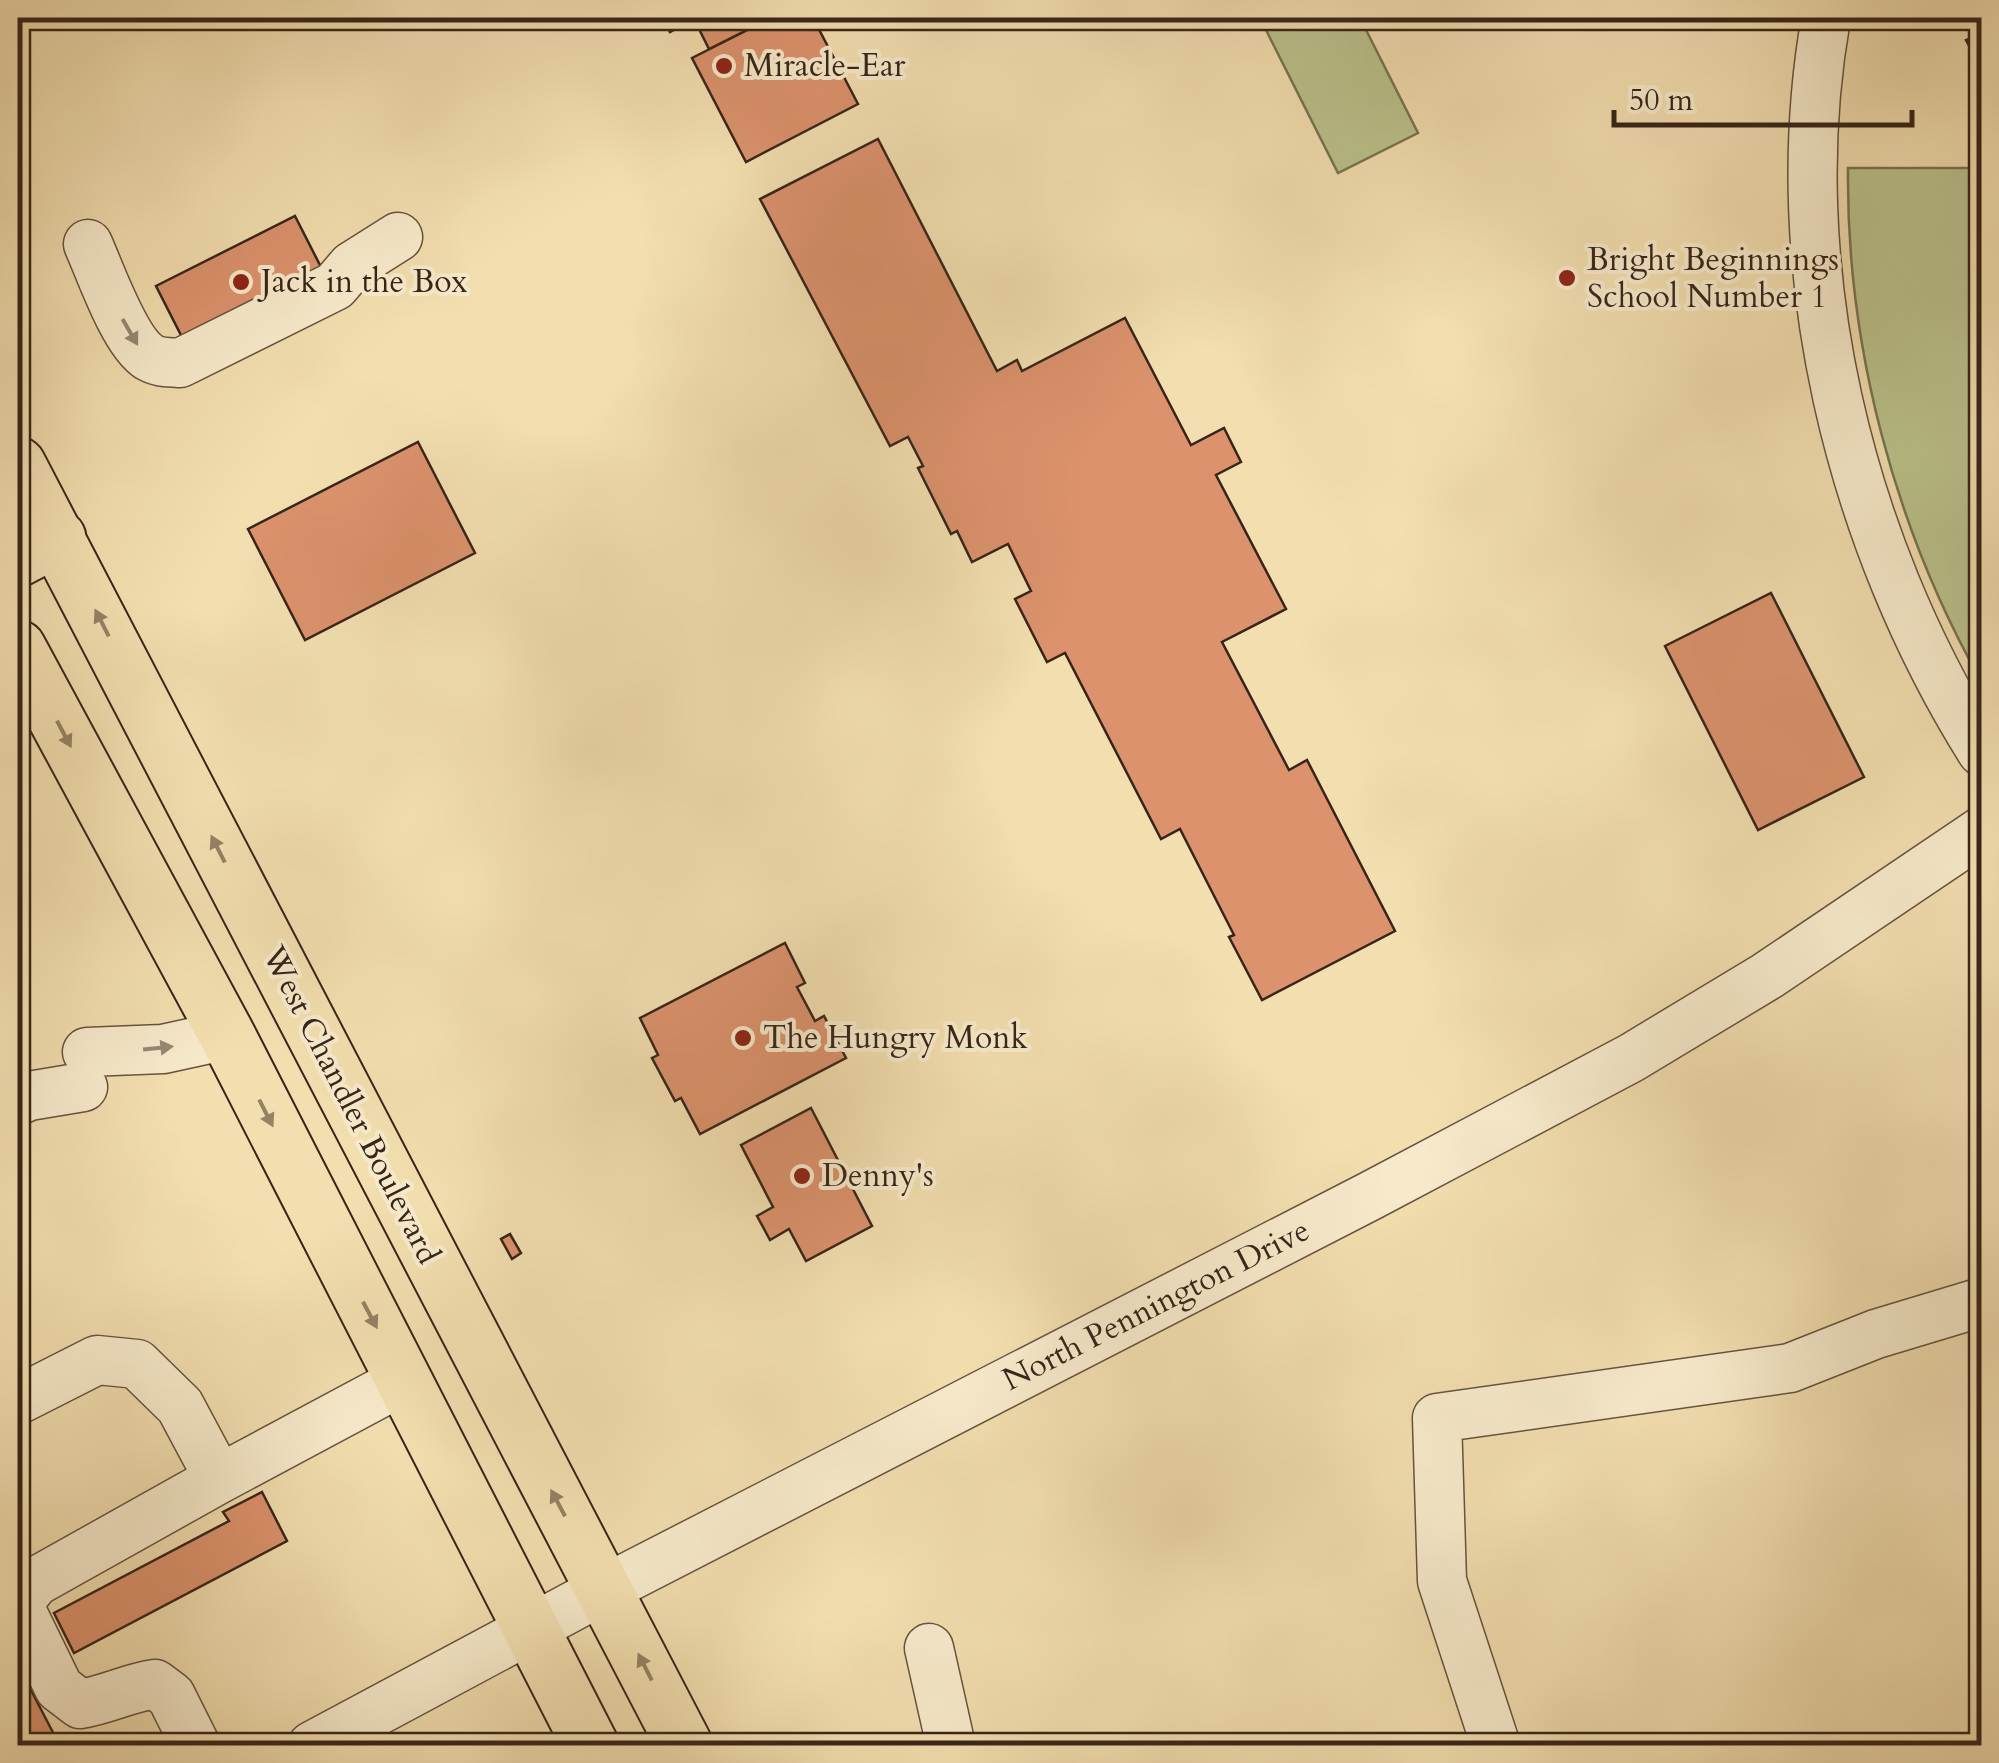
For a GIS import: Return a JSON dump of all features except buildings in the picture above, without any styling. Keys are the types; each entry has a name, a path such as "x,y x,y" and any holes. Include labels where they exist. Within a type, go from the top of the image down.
{"main road":[{"name":"West Chandler Boulevard","path":"18,465 38,549 373,1150 685,1746"},
{"path":"18,648 227,1035 591,1746"}],"street":[{"path":"1826,18 1818,57 1814,224 1820,294 1835,386 1858,480 1894,583 1962,722 1982,752"},
{"path":"88,244 132,339 146,356 160,362 180,362 335,286 352,266 398,237"},
{"name":"North Pennington Drive","path":"312,1746 604,1589 1599,1075 1766,976 1982,831"},
{"path":"18,1102 85,1069 227,1035"},
{"path":"1496,1746 1442,1582 1436,1418 1790,1368 1876,1334 1982,1302"},
{"path":"18,1400 97,1360 137,1364 180,1406 219,1479"},
{"path":"196,1746 171,1696 155,1684 80,1704 59,1688 22,1612 23,1597 35,1582 404,1380"},
{"path":"928,1648 952,1746"}],"green space":[{"path":"1277,18 1360,18 1418,133 1338,173 1263,24"},
{"path":"1848,168 1981,168 1981,681 1923,561 1881,433 1856,301"}],"place":[{"name":"Miracle-Ear","path":"724,66"},
{"name":"Bright Beginnings School Number 1","path":"1567,278"},
{"name":"Jack in the Box","path":"241,282"},
{"name":"The Hungry Monk","path":"743,1038"},
{"name":"Denny's","path":"802,1176"}]}
